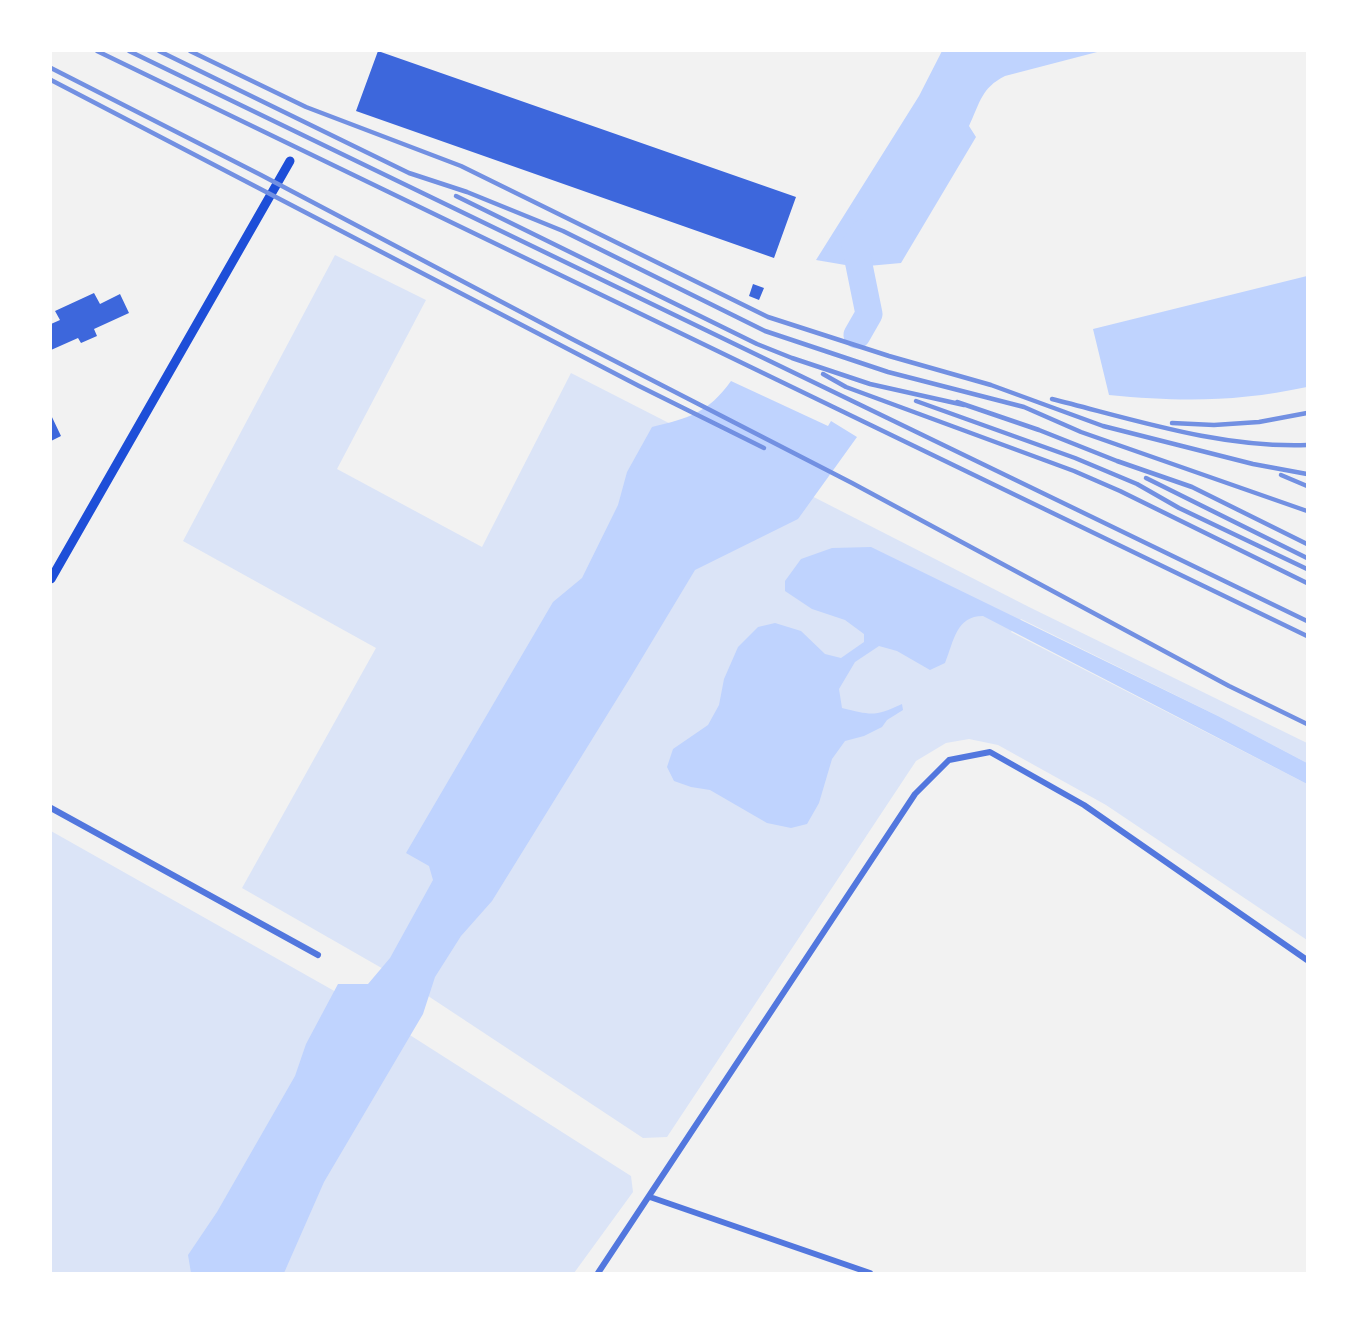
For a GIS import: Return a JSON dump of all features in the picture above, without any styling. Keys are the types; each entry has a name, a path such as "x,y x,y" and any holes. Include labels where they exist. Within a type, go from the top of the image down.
{"main road":[{"path":"51,579 290,161"}],"street":[{"path":"598,1273 915,794 949,760 990,752 1084,805 1307,960"},
{"path":"51,808 318,955"},
{"path":"650,1197 870,1273"}],"shaded area":[{"path":"335,255 426,300 337,469 482,547 571,373 1029,607 1307,743 1307,763 1218,716 1021,619 1011,632 1307,784 1307,940 1106,805 998,745 969,739 946,743 916,761 667,1137 643,1138 413,986 242,888 376,648 183,541"},
{"path":"51,831 391,1023 631,1176 633,1192 574,1273 51,1273"}],"water":[{"path":"942,51 1101,51 1005,76 986,91 969,126 976,137 901,263 857,267 816,260 919,96"},
{"path":"1307,276 1307,387 1256,396 1185,400 1109,395 1093,329"},
{"path":"731,381 828,426 831,421 857,437 798,519 695,570 492,901 461,936 435,977 423,1014 324,1182 284,1273 191,1273 188,1255 217,1212 295,1076 306,1044 338,984 368,984 390,958 433,880 429,866 406,853 553,602 582,578 618,505 627,472 652,427 697,413 723,392"},
{"path":"871,547 1218,716 1307,763 1307,784 983,616 974,617 961,625 945,663 930,670 897,651 879,646 855,662 839,689 842,708 873,714 902,704 903,710 887,720 882,727 864,736 845,741 832,759 819,803 807,824 791,828 767,823 710,790 674,781 667,767 673,749 708,725 719,705 724,679 738,647 758,627 775,623 801,631 825,654 841,658 864,642 864,634 845,620 812,609 785,591 785,581 801,559 832,548"}],"building":[{"path":"378,51 796,197 774,258 356,111"},
{"path":"753,284 764,288 759,300 749,296"},
{"path":"94,293 100,304 120,294 129,313 94,329 97,336 81,343 78,338 51,350 51,324 60,320 55,311"},
{"path":"51,415 61,436 51,441"}],"waterway":[{"path":"857,335 869,314 855,245 863,233"}],"railway":[{"path":"97,51 1307,636"},
{"path":"129,51 1307,621"},
{"path":"159,51 409,173 467,192 563,231 765,331 888,372 1024,407 1081,432 1307,511"},
{"path":"190,51 306,107 461,166 768,317 889,356 991,385 1103,426 1253,464 1307,474"},
{"path":"51,68 852,483 1229,686 1307,724"},
{"path":"51,80 639,386 764,448"},
{"path":"456,196 757,344 870,384 964,405"},
{"path":"823,374 846,387 1074,471 1120,491 1307,583"},
{"path":"1052,399 1147,424 1210,437 1275,445 1307,445"},
{"path":"916,401 1075,458 1137,484 1179,508 1307,569"},
{"path":"957,402 1192,487 1307,544"},
{"path":"1172,423 1214,425 1259,422 1307,413"},
{"path":"1281,475 1307,486"},
{"path":"1146,478 1307,558"}]}
